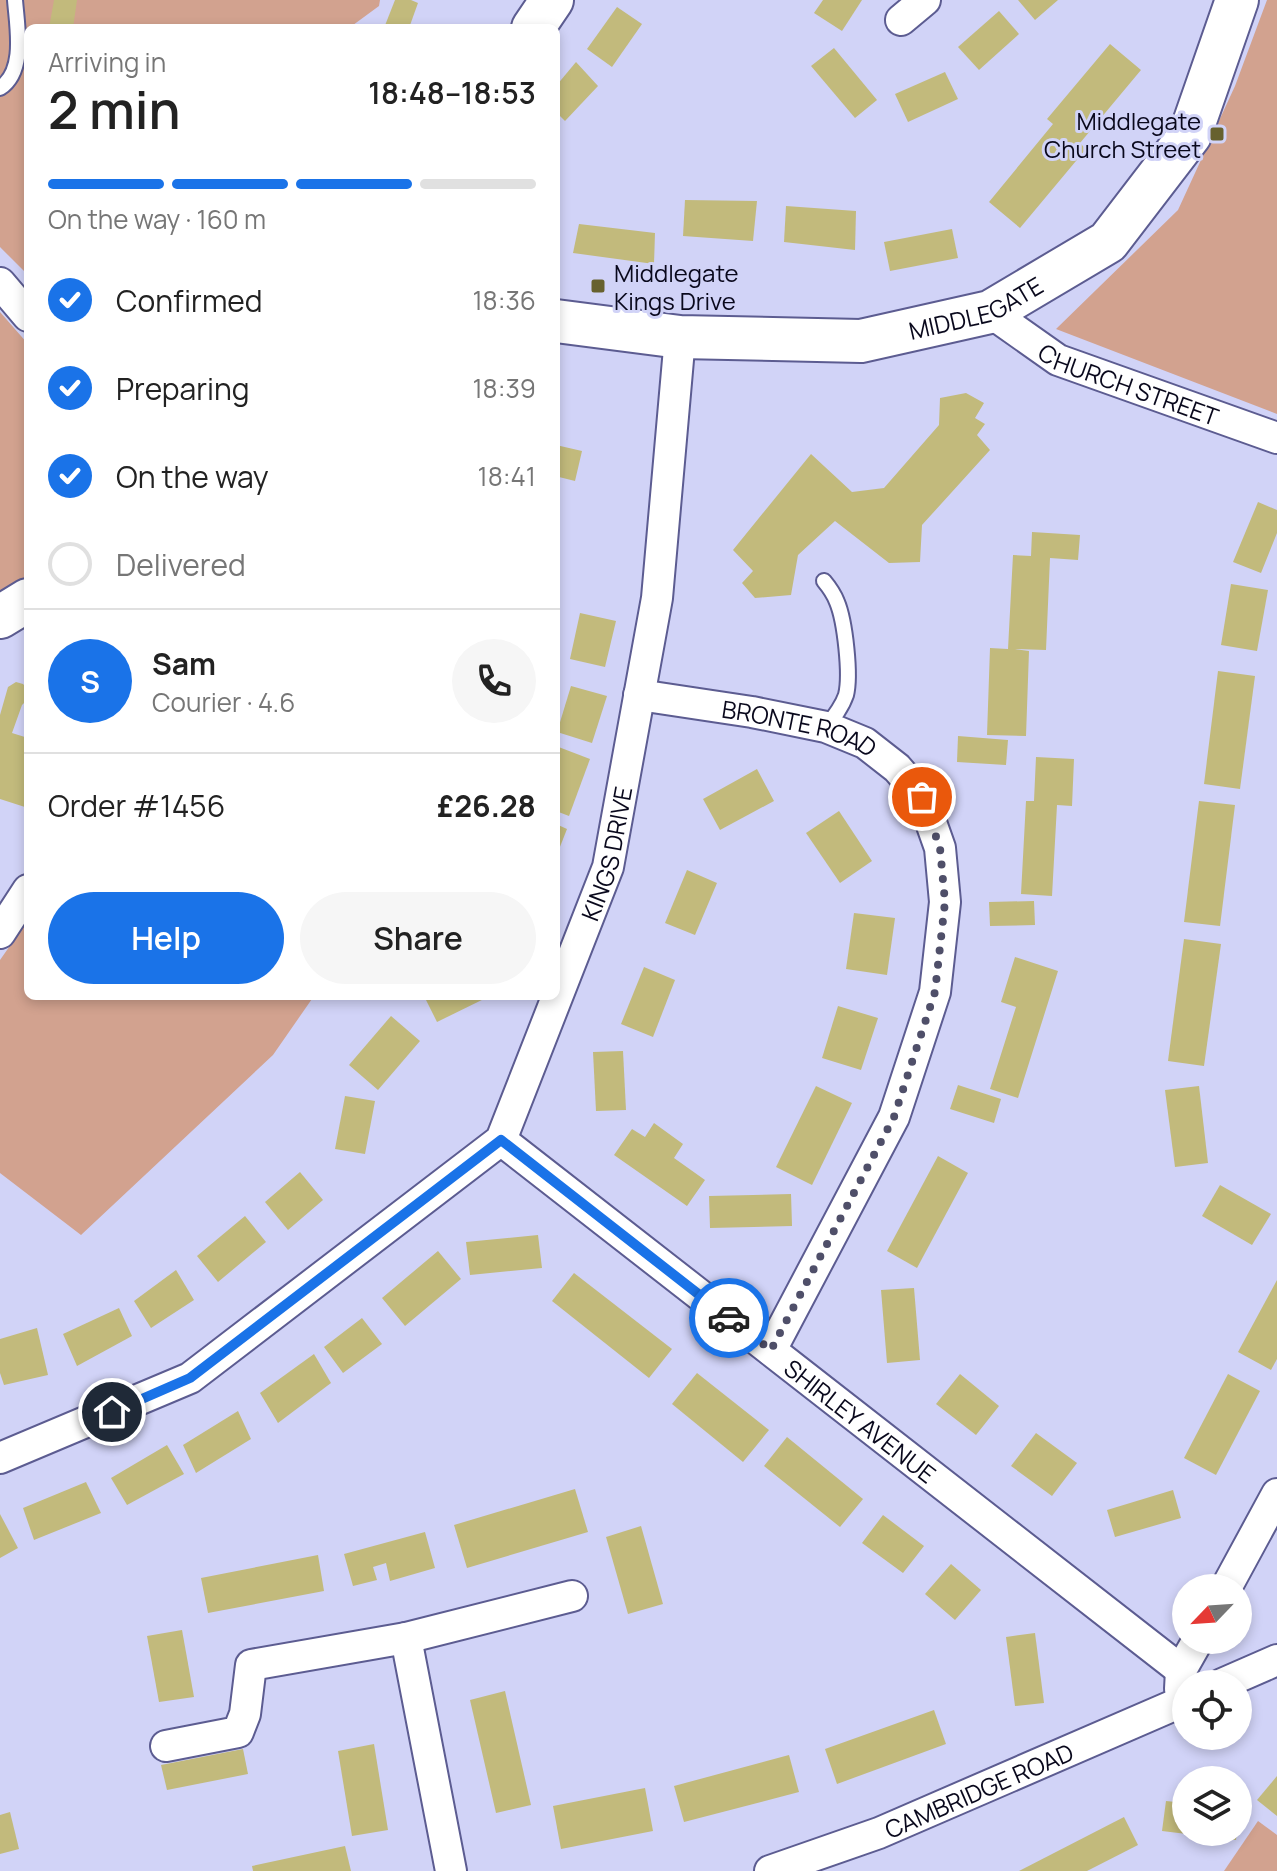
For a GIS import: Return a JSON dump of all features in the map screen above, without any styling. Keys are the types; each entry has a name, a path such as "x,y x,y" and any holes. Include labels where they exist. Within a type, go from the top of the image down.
{"street":[{"path":"536,24 552,0"},
{"path":"901,20 925,0"},
{"name":"MIDDLEGATE","path":"560,322 680,337 861,341 990,312 1108,242 1190,135 1237,0"},
{"path":"0,283 24,311"},
{"name":"CHURCH STREET","path":"990,312 1058,360 1277,438"},
{"name":"KINGS DRIVE","path":"560,989 608,867 657,598 680,337"},
{"path":"0,617 24,602"},
{"name":"BRONTE ROAD","path":"639,695 826,727 865,743 897,768 922,797 940,848 945,902 935,992 894,1117 771,1350"},
{"path":"0,933 24,896"},
{"name":"KINGS DRIVE","path":"501,1140 556,1000"},
{"path":"0,1458 190,1378 501,1140"},
{"name":"SHIRLEY AVENUE","path":"501,1140 1181,1670"},
{"path":"1234,1574 1277,1494"},
{"path":"166,1746 238,1732 245,1714 251,1665 406,1638 572,1596"},
{"path":"406,1638 451,1871"},
{"path":"1181,1670 1190,1654"},
{"path":"1252,1671 1277,1660"},
{"name":"CAMBRIDGE ROAD","path":"770,1871 879,1833 1172,1707"}],"lane":[{"path":"0,88 7,83 17,59 15,0"},
{"path":"824,581 838,603 846,645 847,676 847,692 826,727"}],"shaded area":[{"path":"0,0 380,0 379,6 354,24 24,24 24,271 0,247"},
{"path":"1267,0 1277,0 1277,414 1056,329 1178,210 1235,86"},
{"path":"0,312 24,339 24,588 0,603"},
{"path":"24,926 24,1000 311,1000 273,1055 81,1235 0,1173 0,960"},
{"path":"1258,1821 1277,1835 1277,1871 1224,1871 1241,1846 1252,1846 1252,1830"}],"building":[{"path":"54,0 77,0 74,24 50,24"},
{"path":"395,0 418,3 410,24 386,24"},
{"path":"823,0 862,0 842,31 814,13"},
{"path":"1018,0 1058,0 1035,20"},
{"path":"617,7 642,24 612,67 587,49"},
{"path":"999,11 1019,34 979,70 958,47"},
{"path":"1110,44 1141,70 1080,143 1086,149 1020,228 989,202 1053,124 1047,119"},
{"path":"834,48 877,100 855,118 811,66"},
{"path":"576,62 598,86 565,121 560,116 560,81"},
{"path":"945,72 958,99 908,122 895,94"},
{"path":"685,200 757,201 753,241 683,236"},
{"path":"786,206 856,211 855,250 784,242"},
{"path":"579,224 655,233 654,264 573,253"},
{"path":"952,229 958,258 890,271 884,242"},
{"path":"966,393 984,403 975,418 985,424 977,435 990,450 922,525 920,562 889,563 835,521 798,555 791,595 755,598 742,583 753,571 733,550 811,454 852,492 884,488 939,425 940,398"},
{"path":"560,446 582,451 575,481 560,477"},
{"path":"1258,502 1277,510 1277,533 1261,573 1233,562"},
{"path":"1032,532 1080,535 1078,560 1050,558 1046,650 1015,649 1029,651 1026,736 987,735 990,648 1008,649 1013,555 1031,556"},
{"path":"1231,584 1268,590 1257,651 1221,645"},
{"path":"580,613 616,621 605,667 570,659"},
{"path":"1218,671 1255,676 1240,789 1204,784"},
{"path":"16,682 24,685 24,703 12,733 24,737 24,807 0,799 0,715 8,687"},
{"path":"571,686 607,696 592,743 560,733 560,722"},
{"path":"958,736 1008,740 1006,765 957,762"},
{"path":"560,748 590,759 569,816 560,813"},
{"path":"1036,757 1074,759 1072,806 1057,805 1052,896 1021,894 1026,801 1034,801"},
{"path":"757,769 774,801 720,830 703,799"},
{"path":"1199,801 1235,805 1220,926 1184,922"},
{"path":"839,811 872,861 840,883 806,833"},
{"path":"560,826 567,829 560,847"},
{"path":"687,870 717,883 695,935 665,923"},
{"path":"1034,901 1035,925 990,926 989,902"},
{"path":"854,913 895,918 887,975 846,969"},
{"path":"1184,939 1221,944 1204,1066 1168,1061"},
{"path":"1015,957 1058,971 1018,1098 990,1089 1016,1007 1001,1002"},
{"path":"644,967 675,980 653,1037 621,1024"},
{"path":"426,1000 482,1000 437,1022"},
{"path":"838,1006 878,1018 861,1070 822,1058"},
{"path":"391,1016 420,1041 378,1090 349,1065"},
{"path":"623,1051 626,1110 596,1111 593,1052"},
{"path":"958,1085 1001,1099 994,1123 950,1109"},
{"path":"816,1086 852,1103 812,1185 776,1167"},
{"path":"1199,1086 1208,1163 1175,1167 1165,1090"},
{"path":"345,1096 375,1101 365,1154 335,1149"},
{"path":"654,1123 683,1144 674,1158 705,1180 687,1206 614,1155 632,1129 645,1137"},
{"path":"938,1156 968,1173 917,1268 887,1251"},
{"path":"300,1172 323,1200 288,1230 265,1202"},
{"path":"1220,1185 1271,1214 1252,1245 1202,1216"},
{"path":"791,1194 792,1226 710,1228 709,1196"},
{"path":"245,1216 266,1242 218,1282 197,1256"},
{"path":"538,1235 542,1268 470,1275 466,1242"},
{"path":"438,1251 461,1279 405,1326 382,1298"},
{"path":"176,1270 194,1300 151,1328 134,1301"},
{"path":"574,1273 672,1349 649,1378 552,1301"},
{"path":"1277,1280 1277,1359 1271,1370 1238,1352"},
{"path":"914,1288 920,1360 887,1363 881,1290"},
{"path":"119,1308 132,1336 77,1366 63,1334"},
{"path":"362,1318 382,1344 343,1373 324,1347"},
{"path":"37,1328 48,1375 4,1385 0,1373 0,1339"},
{"path":"314,1354 331,1383 278,1423 260,1393"},
{"path":"697,1373 769,1430 743,1462 672,1404"},
{"path":"960,1374 999,1406 976,1435 936,1404"},
{"path":"1228,1374 1260,1391 1216,1475 1184,1458"},
{"path":"238,1411 251,1439 196,1473 183,1445"},
{"path":"1036,1433 1077,1463 1052,1496 1011,1466"},
{"path":"787,1437 863,1499 840,1527 764,1466"},
{"path":"167,1445 184,1474 127,1505 111,1478"},
{"path":"86,1482 101,1513 34,1540 23,1508"},
{"path":"575,1489 588,1532 467,1568 454,1525"},
{"path":"1173,1490 1181,1518 1115,1537 1107,1510"},
{"path":"0,1514 18,1548 0,1558"},
{"path":"883,1515 924,1546 903,1573 862,1543"},
{"path":"641,1526 663,1604 628,1614 606,1537"},
{"path":"425,1532 435,1568 390,1581 386,1563 373,1567 377,1580 353,1586 344,1554"},
{"path":"318,1555 324,1591 208,1613 201,1578"},
{"path":"951,1564 981,1590 955,1620 925,1594"},
{"path":"182,1630 194,1697 159,1702 147,1636"},
{"path":"1035,1633 1044,1703 1015,1706 1006,1637"},
{"path":"505,1691 531,1805 496,1813 470,1700"},
{"path":"934,1710 946,1744 837,1784 825,1749"},
{"path":"374,1744 388,1830 352,1836 338,1751"},
{"path":"243,1749 248,1774 167,1790 161,1765"},
{"path":"789,1755 799,1792 684,1822 674,1786"},
{"path":"1277,1776 1277,1816 1257,1800"},
{"path":"645,1788 653,1831 561,1849 553,1806"},
{"path":"1166,1801 1172,1802 1172,1832 1162,1831"},
{"path":"10,1812 19,1849 0,1854 0,1815"},
{"path":"1124,1817 1138,1845 1087,1871 1019,1871"},
{"path":"345,1846 351,1871 253,1871 252,1866"}],"way so far":[{"path":"729,1318 771,1350 894,1117 935,992 945,902 940,848 922,797"}],"place":[{"name":"Middlegate Church Street","path":"1217,134"},
{"name":"Middlegate Kings Drive","path":"598,286"}],"route":[{"path":"112,1412 190,1378 501,1140 729,1318"}]}
